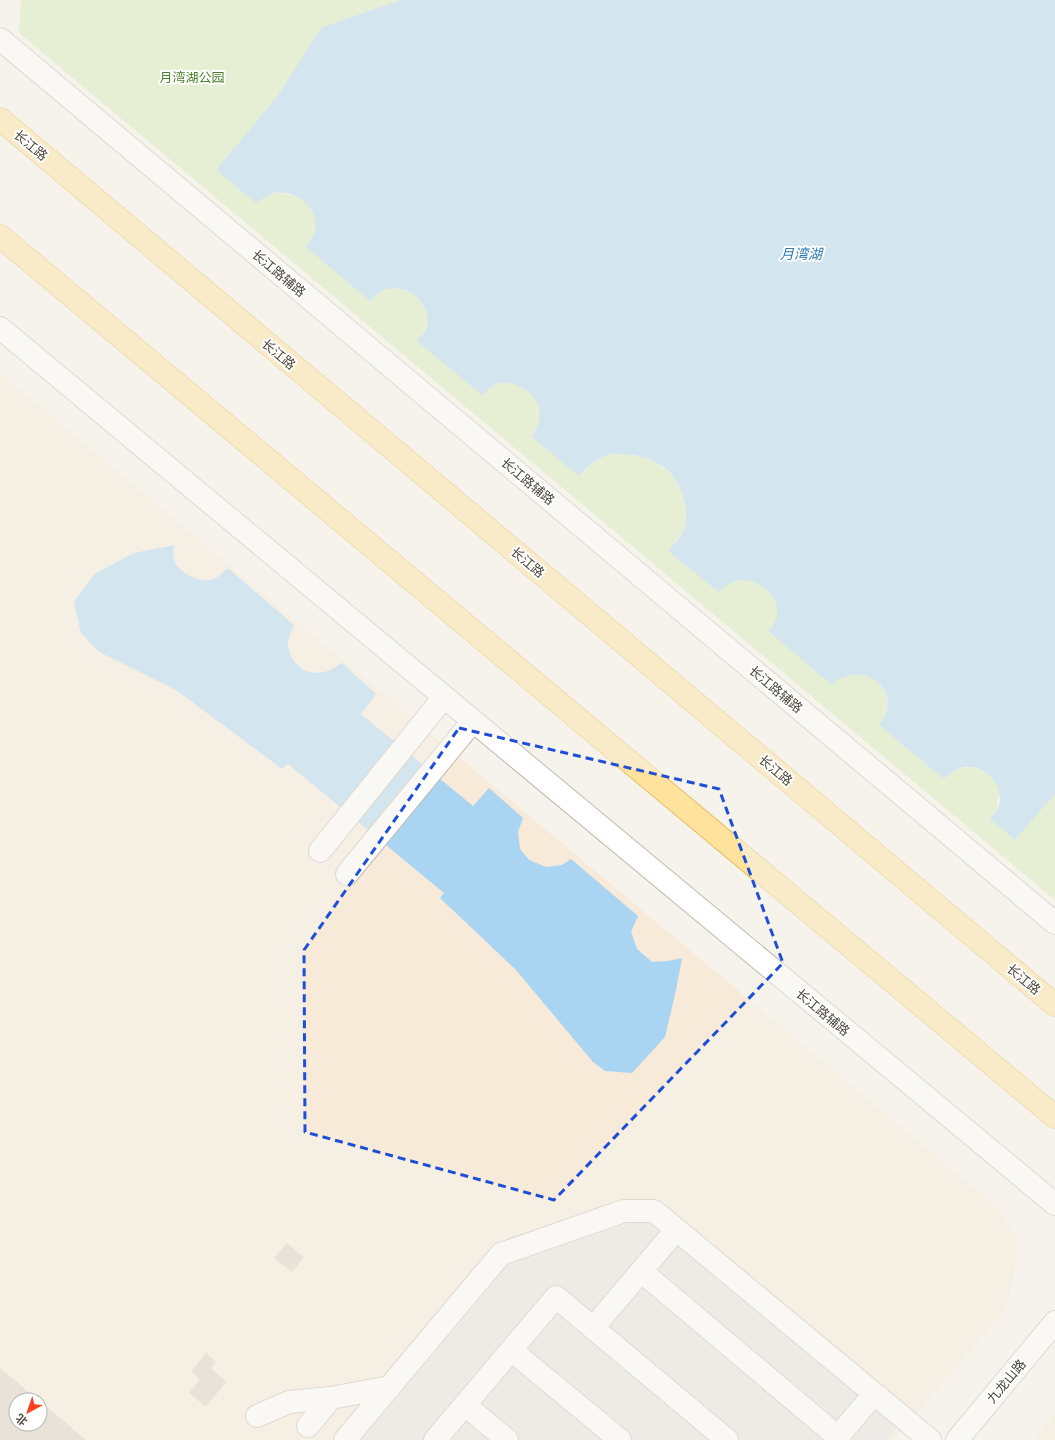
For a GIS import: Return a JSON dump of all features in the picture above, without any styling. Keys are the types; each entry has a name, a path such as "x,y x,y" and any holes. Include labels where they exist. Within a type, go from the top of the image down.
{"main road":[{"name":"长江路","path":"0,119 1055,1005"},
{"path":"0,236 1055,1117"}],"street":[{"name":"长江路辅路","path":"0,39 1055,923"},
{"name":"长江路辅路","path":"0,328 1055,1204"},
{"path":"320,851 444,697"},
{"path":"347,874 473,722"},
{"path":"345,1440 501,1254 624,1211 654,1211 930,1440"},
{"path":"593,1328 676,1230"},
{"path":"641,1271 837,1438 874,1394"},
{"path":"435,1440 556,1297 727,1440"},
{"name":"九龙山路","path":"957,1440 1055,1322"},
{"path":"511,1350 620,1440"},
{"path":"257,1416 289,1402 331,1398 390,1387"},
{"path":"308,1426 331,1398"},
{"path":"465,1405 507,1440"}],"highlighted area":[{"path":"459,728 719,789 783,963 554,1200 305,1132 304,950"}],"shaded area":[{"path":"0,373 999,1209 1016,1238 1014,1276 1006,1309 894,1440 0,1440"},
{"path":"625,1221 656,1224 897,1428 887,1440 361,1440 511,1261"},
{"path":"1055,1414 1055,1440 1033,1440"}],"green space":[{"name":"月湾湖公园","path":"21,0 401,0 322,27 276,98 267,195 274,193 290,194 304,201 310,206 316,219 314,235 370,301 380,292 390,289 404,290 416,296 425,306 427,312 425,331 482,395 494,385 509,382 529,391 534,396 540,410 538,428 579,476 596,461 613,454 643,457 656,463 670,473 679,486 685,502 686,518 684,530 669,552 728,583 738,580 747,580 767,589 772,595 777,608 775,622 768,632 840,678 850,675 867,676 880,685 884,691 887,704 886,711 879,725 944,779 953,771 965,768 978,769 990,775 995,780 999,789 999,814 1014,840 1055,794 1055,900 19,33"}],"water":[{"name":"月湾湖","path":"401,0 1055,0 1055,794 1015,840 990,819 998,809 1000,801 997,786 993,779 981,770 973,767 965,767 956,770 944,779 879,725 886,713 888,701 884,690 878,682 868,677 857,675 844,677 832,685 768,631 776,619 777,608 772,595 767,590 755,582 741,580 728,584 719,592 668,551 678,540 684,530 686,518 685,502 679,486 670,472 653,461 641,457 611,454 596,461 579,476 532,437 539,423 540,416 537,403 528,392 514,384 505,383 494,385 482,395 417,341 425,331 427,322 427,313 418,298 402,289 393,288 382,291 370,301 306,247 312,239 316,225 315,217 306,203 292,194 275,193 270,194 256,203 216,170 276,98 322,27"},
{"path":"175,545 173,553 174,560 182,571 194,578 207,580 217,577 228,568 294,625 289,637 289,650 294,661 304,670 320,673 330,670 342,663 376,694 361,714 473,806 489,788 523,818 518,832 520,849 529,860 546,867 562,865 571,859 638,916 631,932 637,949 652,962 682,958 665,1037 632,1073 605,1071 593,1062 516,970 440,898 444,893 288,764 282,769 176,690 99,652 81,633 74,602 94,574 134,553"}],"building":[{"path":"287,1243 304,1257 292,1272 274,1258"},
{"path":"206,1353 216,1362 211,1368 226,1382 206,1407 189,1393 200,1379 191,1372"},
{"path":"0,1368 28,1392 8,1392 8,1432 48,1432 48,1408 86,1440 0,1440"}]}
